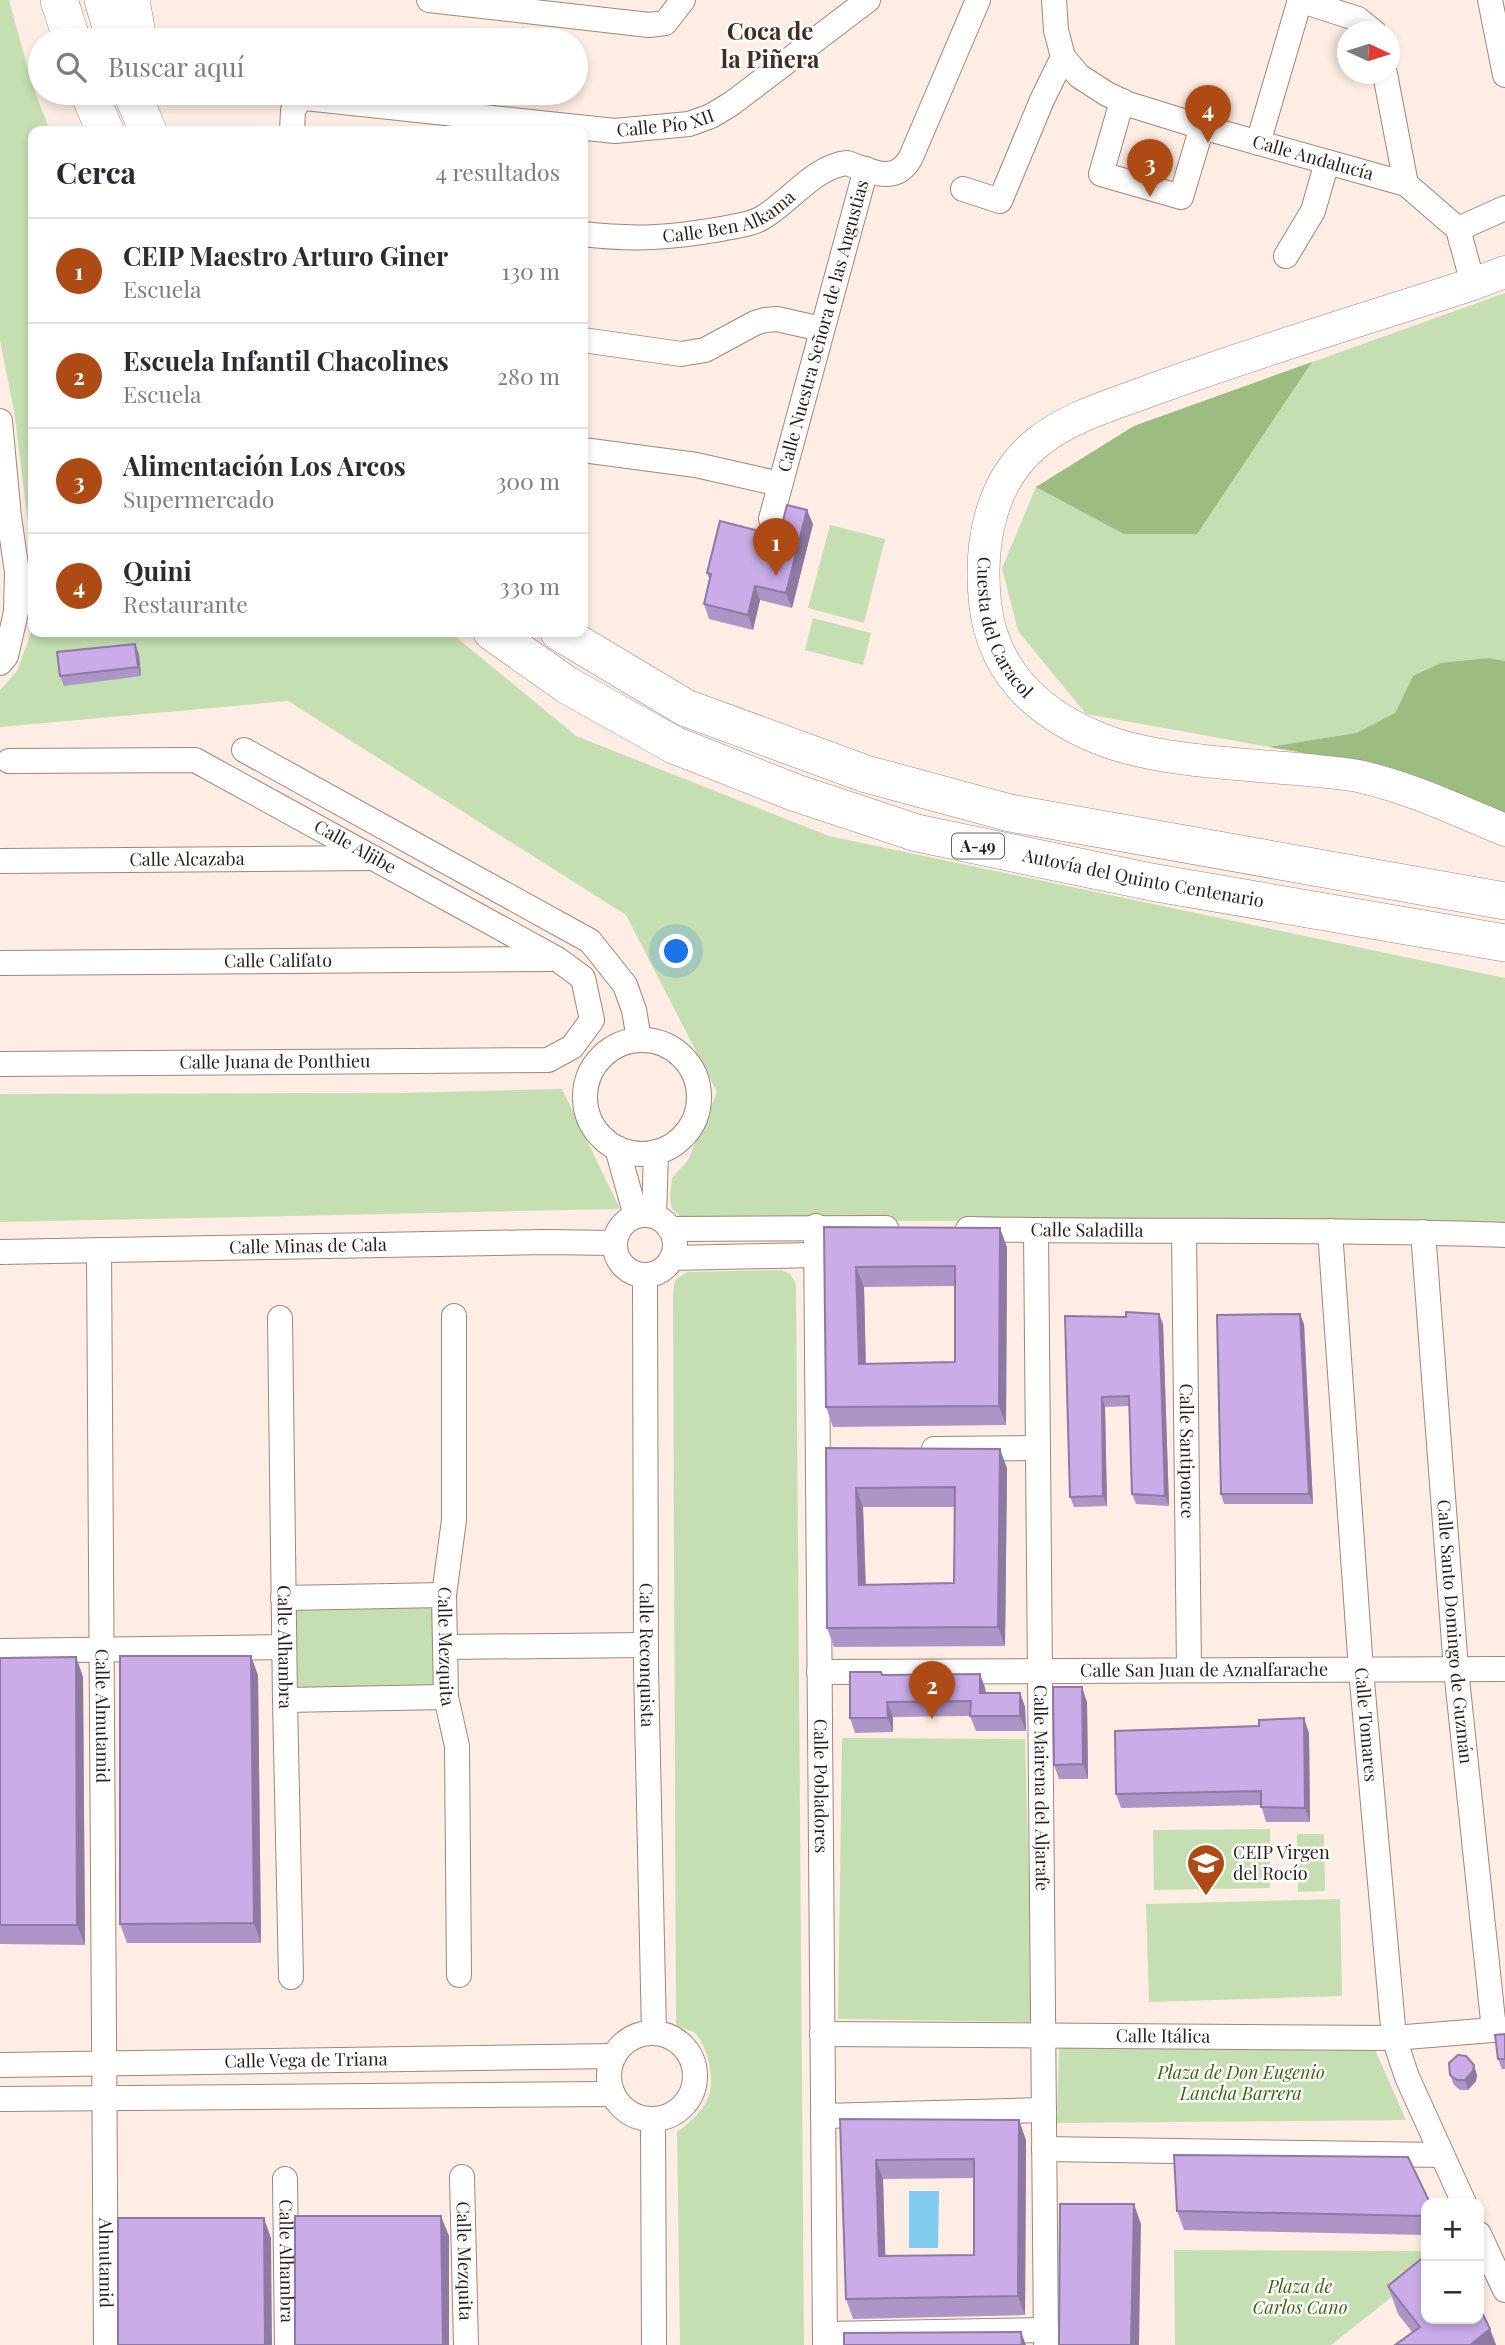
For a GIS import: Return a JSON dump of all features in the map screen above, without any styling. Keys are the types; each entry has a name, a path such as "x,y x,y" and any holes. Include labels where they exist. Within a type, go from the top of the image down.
{"highway":[{"path":"59,0 68,28"},
{"path":"103,0 111,28"},
{"path":"131,0 136,28"},
{"path":"94,105 103,126"},
{"path":"138,105 148,126"},
{"path":"148,105 150,126"},
{"name":"Autovía del Quinto Centenario","path":"499,637 567,685 674,745 796,793 917,834 1152,882 1505,943"},
{"name":"A-49","path":"567,637 686,708 866,774 1010,813 1505,901"}],"main road":[{"name":"Cuesta del Caracol","path":"1505,272 1206,370 1072,422 1038,442 1002,486 987,525 981,566 986,610 995,643 1012,678 1040,707 1070,726 1102,740 1168,756 1357,776 1420,794 1505,830"}],"street":[{"path":"429,0 649,26 665,23 683,0"},
{"name":"Calle Pío XII","path":"588,128 614,131 677,127 701,121 722,110 868,0"},
{"name":"Calle Ben Alkama","path":"588,234 652,239 746,224 763,218 831,168 847,163 892,175 902,170 908,163 978,0"},
{"path":"963,189 1000,201 1063,57 1056,30 1054,0"},
{"path":"1258,143 1300,0 1360,21"},
{"path":"1490,0 1505,75"},
{"name":"Calle Andalucía","path":"1063,57 1079,76 1122,101 1202,127 1406,184 1458,229"},
{"path":"1387,84 1406,184"},
{"path":"1122,101 1101,174 1181,197 1202,127"},
{"name":"Calle Pío XII","path":"292,126 293,110 296,105"},
{"name":"Calle Pío XII","path":"359,105 565,126"},
{"path":"1286,256 1313,211 1327,162"},
{"name":"Calle Nuestra Señora de las Angustias","path":"771,519 866,169"},
{"path":"1473,284 1458,229 1505,208"},
{"path":"588,341 688,354 705,350 765,320 777,319 821,329"},
{"path":"0,421 9,517 9,573 16,612 6,656 0,663"},
{"path":"588,451 696,465 780,484"},
{"path":"244,750 590,941 625,985 634,1010 639,1040"},
{"name":"Calle Aljibe","path":"9,761 195,760 375,858 557,959 583,978 592,1020 572,1047 548,1060"},
{"name":"Calle Alcazaba","path":"0,861 375,858"},
{"name":"Calle Califato","path":"0,963 557,959"},
{"path":"639,1040 657,1042 674,1049 687,1062 696,1079 699,1097 695,1115 686,1132 673,1145 656,1152 636,1154 617,1148 601,1138 591,1122 585,1104 586,1086 592,1068 604,1053 620,1043 639,1040"},
{"name":"Calle Juana de Ponthieu","path":"0,1064 548,1060"},
{"path":"617,1148 653,1220 675,1248 672,1258 661,1271 645,1275 626,1269 616,1253 614,1243 621,1226 653,1220 915,1228"},
{"path":"653,1220 656,1152"},
{"name":"Calle Pobladores","path":"816,1226 825,2339"},
{"name":"Calle Saladilla","path":"942,1229 1184,1233 1330,1231 1505,1235"},
{"name":"Calle Mairena del Aljarafe","path":"1036,1230 1046,2338"},
{"name":"Calle Tomares","path":"1330,1231 1361,1670 1394,2038 1397,2053 1462,2198"},
{"name":"Calle Santo Domingo de Guzmán","path":"1423,1232 1456,1669 1500,2030"},
{"name":"Calle Santiponce","path":"1184,1233 1189,1670"},
{"name":"Calle Minas de Cala","path":"0,1252 614,1243"},
{"name":"Calle Almutamid","path":"99,1250 107,2180"},
{"path":"672,1258 817,1255"},
{"name":"Calle Reconquista","path":"645,1275 646,1645 654,2033"},
{"name":"Calle Mezquita","path":"454,1316 454,1520 444,1595 446,1697 457,1746 459,1975"},
{"name":"Calle Alhambra","path":"280,1318 291,1978"},
{"path":"914,1449 1038,1448"},
{"path":"818,1450 845,1450"},
{"path":"283,1598 444,1595"},
{"path":"446,1647 646,1645"},
{"path":"0,1651 284,1647"},
{"name":"Calle San Juan de Aznalfarache","path":"819,1672 1505,1669"},
{"path":"285,1700 446,1697"},
{"name":"Calle Itálica","path":"822,2034 1394,2038 1500,2030"},
{"path":"654,2033 681,2044 692,2061 694,2081 681,2108 663,2118 653,2119 625,2110 613,2094 609,2075 619,2048 635,2036 654,2033"},
{"name":"Calle Vega de Triana","path":"0,2064 614,2056"},
{"path":"0,2099 613,2094"},
{"path":"823,2116 1044,2110"},
{"path":"653,2119 654,2345"},
{"path":"1044,2149 1442,2155"},
{"name":"Calle Mezquita","path":"462,2177 466,2345"},
{"name":"Calle Alhambra","path":"285,2179 287,2345"},
{"name":"Almutamid","path":"107,2180 107,2345"},
{"path":"1484,2245 1505,2290"},
{"path":"825,2339 1046,2338"}],"green space":[{"path":"0,0 9,0 28,69 28,105 40,105 48,126 28,126 28,522 14,411 0,341"},
{"path":"1505,293 1505,661 1489,658 1413,676 1395,713 1356,733 1269,747 1086,714 1018,631 1002,568 1036,487 1134,426"},
{"path":"1312,362 1197,534 1124,534 1036,487 1134,426"},
{"path":"830,525 885,539 864,623 808,608"},
{"path":"813,618 871,633 863,665 805,650"},
{"path":"29,637 456,637 576,736 829,836 1505,978 1505,1228 1400,1220 827,1221 681,1217 672,1209 672,1178 688,1160 717,1092 626,915 288,701 0,727 0,690 17,671"},
{"path":"1489,658 1505,661 1505,813 1369,764 1269,747 1356,733 1395,713 1413,676 1441,663"},
{"path":"562,1089 620,1209 0,1222 0,1094 398,1093"},
{"path":"781,1270 790,1274 796,1284 804,2345 680,2345 677,2132 702,2109 710,2092 711,2082 708,2059 700,2039 696,2034 676,2025 673,1294 675,1280 687,1272"},
{"path":"436,1602 438,1690 290,1693 289,1605"},
{"path":"842,1738 1025,1739 1033,2022 838,2019"},
{"path":"1270,1829 1270,1888 1154,1890 1153,1830"},
{"path":"1297,1834 1324,1834 1325,1891 1298,1892"},
{"path":"1340,1899 1342,1996 1149,2002 1146,1904"},
{"name":"Plaza de Don Eugenio Lancha Barrera","path":"1373,2045 1406,2120 1057,2123 1059,2046"},
{"name":"Plaza de Carlos Cano","path":"1174,2250 1421,2251 1421,2274 1331,2345 1175,2345"}],"water":[{"path":"909,2191 939,2191 938,2248 909,2248"}],"building":[{"path":"787,505 807,510 786,593 755,586 748,615 704,604 711,574 707,573 720,521 779,536"},
{"path":"135,644 138,667 60,676 57,652"},
{"path":"824,1227 1000,1228 999,1406 826,1407","holes":["955,1266 955,1362 859,1364 856,1267"]},
{"path":"1126,1312 1159,1314 1165,1496 1132,1494 1129,1396 1102,1397 1103,1496 1070,1497 1065,1316 1126,1317"},
{"path":"1300,1314 1309,1494 1221,1494 1217,1315"},
{"path":"826,1448 1000,1449 998,1627 827,1628","holes":["955,1487 954,1583 859,1585 856,1488"]},
{"path":"120,1656 251,1656 254,1923 120,1924"},
{"path":"76,1657 77,1925 0,1925 0,1658"},
{"path":"850,1672 881,1672 882,1675 980,1674 980,1693 1020,1693 1020,1716 970,1716 971,1701 887,1702 888,1718 850,1718"},
{"path":"1053,1687 1082,1687 1083,1764 1054,1765"},
{"path":"1304,1718 1305,1808 1261,1807 1261,1791 1116,1794 1115,1731 1259,1726 1259,1720"},
{"path":"1505,2034 1505,2059 1498,2059 1495,2035"},
{"path":"1458,2055 1466,2056 1474,2065 1473,2071 1465,2080 1457,2080 1450,2075 1449,2063"},
{"path":"840,2119 1019,2120 1018,2296 846,2299","holes":["974,2159 974,2255 879,2256 876,2160"]},
{"path":"1174,2155 1408,2157 1428,2198 1421,2198 1421,2216 1177,2211"},
{"path":"1060,2204 1134,2204 1131,2345 1059,2345"},
{"path":"295,2216 441,2216 443,2345 295,2345"},
{"path":"118,2218 264,2218 265,2345 118,2345"},
{"path":"1421,2259 1421,2324 1484,2324 1484,2316 1490,2329 1470,2345 1395,2345 1420,2327 1388,2286"},
{"path":"1021,2332 1022,2345 844,2345 844,2333"}],"place":[{"name":"Quini","path":"1208,143"},
{"name":"Alimentación Los Arcos","path":"1150,197"},
{"name":"CEIP Maestro Arturo Giner","path":"776,576"},
{"name":"Escuela Infantil Chacolines","path":"932,1719"},
{"name":"CEIP Virgen del Rocío","path":"1206,1897"}],"district":[{"name":"Coca de la Piñera","path":"770,46"}]}
